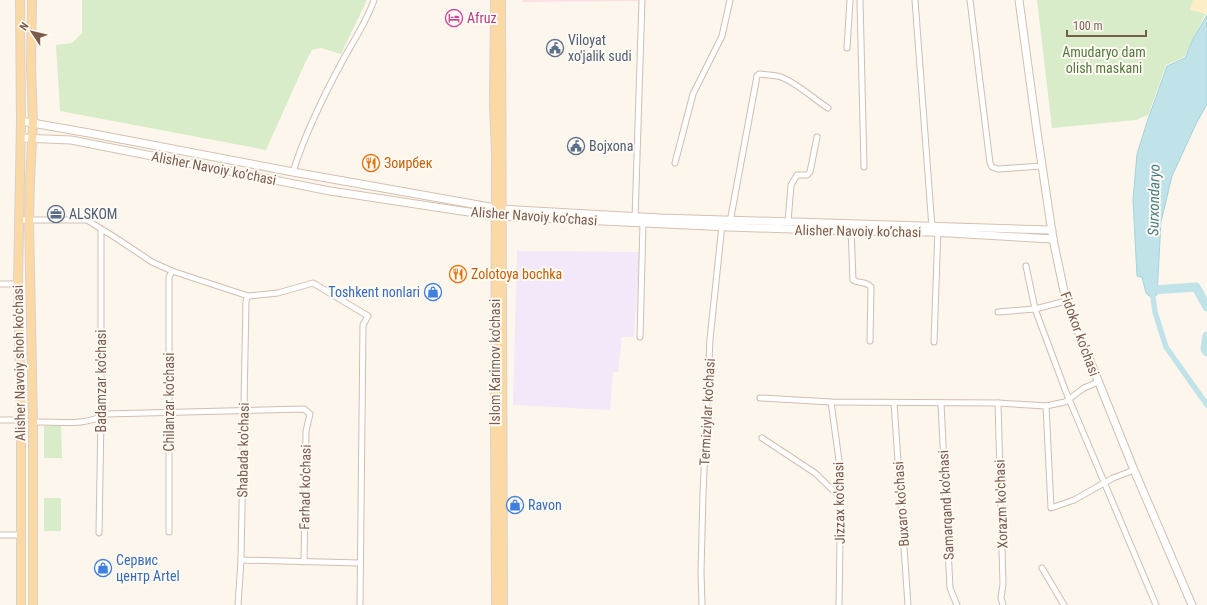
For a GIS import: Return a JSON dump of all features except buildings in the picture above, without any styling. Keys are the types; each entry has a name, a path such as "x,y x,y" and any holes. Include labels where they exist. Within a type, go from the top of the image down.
{"main road":[{"name":"Alisher Navoiy shoh ko'chasi","path":"20,0 21,138 18,220 18,284 21,420 21,605"},
{"name":"Alisher Navoiy shoh ko'chasi","path":"32,0 31,67 33,123 29,219 33,422 33,605"},
{"name":"Islom Karimov ko'chasi","path":"495,0 494,106 498,212 503,605"},
{"name":"Islom Karimov ko'chasi","path":"496,605 498,212 501,0"},
{"name":"Fidokor ko'chasi","path":"1019,0 1042,166 1052,230 1066,301 1134,470 1192,605"},
{"name":"Alisher Navoiy ko’chasi","path":"21,122 154,145 498,212"},
{"name":"Alisher Navoiy ko’chasi","path":"21,138 71,140 330,191 498,212 851,228 1052,230"},
{"path":"152,156 154,145"},
{"path":"282,182 284,170"},
{"name":"Alisher Navoiy ko’chasi","path":"635,219 643,223 788,222 851,228"},
{"name":"Alisher Navoiy ko’chasi","path":"935,229 1054,239"}],"street":[{"path":"294,172 307,133 343,60 371,10 374,0"},
{"path":"635,219 642,0"},
{"path":"675,163 693,94 722,36 730,0"},
{"path":"847,48 850,0"},
{"path":"860,0 864,167"},
{"path":"915,0 935,229 934,342"},
{"path":"970,0 990,163 992,167 998,169 1042,166"},
{"name":"Termiziylar ko'chasi","path":"702,605 702,493 710,339 726,223 757,76 759,74 780,76 798,86 828,108"},
{"path":"788,222 792,185 796,175 808,175 810,172 817,137"},
{"path":"18,220 87,220 152,262 172,271 248,296 278,293 313,283 368,316 364,325 360,605"},
{"path":"640,337 643,223"},
{"path":"851,228 853,280 871,287 870,341"},
{"name":"Badamzar ko'chasi","path":"99,533 101,417 101,229"},
{"path":"1026,266 1035,309 1069,399 1156,605"},
{"name":"Chilanzar ko'chasi","path":"169,532 169,277 172,271"},
{"path":"0,284 18,284"},
{"name":"Shabada ko'chasi","path":"238,605 241,560 246,301 248,296"},
{"path":"998,312 1035,309 1066,301"},
{"path":"760,398 831,402 998,403 1046,406 1065,402 1084,388 1098,382"},
{"name":"Jizzax ko'chasi","path":"831,402 841,475 839,605"},
{"name":"Buxaro ko'chasi","path":"894,403 908,605"},
{"name":"Samarqand ko'chasi","path":"941,403 950,588 957,605"},
{"name":"Xorazm ko'chasi","path":"998,403 1003,584 1001,598 1003,605"},
{"path":"1046,406 1051,508 1074,500 1104,483 1134,470"},
{"name":"Farhad ko'chasi","path":"244,410 304,409 310,414 306,431 304,562"},
{"path":"33,422 71,423 96,420 106,414 244,410"},
{"path":"0,420 21,420"},
{"path":"762,438 815,473 841,498"},
{"path":"0,535 21,535"},
{"path":"241,560 360,563"},
{"path":"1042,568 1064,605"}],"shaded area":[{"path":"522,0 638,0 638,1 522,2"},
{"path":"517,251 640,252 634,337 622,337 618,372 613,372 610,410 513,405"}],"green space":[{"path":"82,0 367,0 341,54 321,48 312,50 266,150 60,111 56,45 72,43 82,33"},
{"name":"Amudaryo dam olish maskani","path":"1037,0 1207,0 1207,11 1184,57 1166,65 1148,115 1136,120 1052,128"},
{"path":"61,425 62,458 44,458 44,426"},
{"path":"44,498 61,498 61,531 44,531"}],"sand":[{"path":"1193,0 1207,0 1207,14 1190,10"}],"water":[{"path":"1207,15 1207,104 1172,176 1161,222 1157,295 1149,296 1146,293 1142,277 1137,276 1133,200 1137,154 1167,66 1185,58 1192,41"}],"waterway":[{"name":"Surxondaryo","path":"1153,284 1152,290 1196,287 1207,307"},
{"path":"1152,290 1155,312 1166,347 1207,405"},
{"name":"Surxondaryo","path":"1207,336 1205,349 1207,352"}],"place":[{"name":"Afruz","path":"454,18"},
{"name":"Viloyat xo'jalik sudi","path":"555,48"},
{"name":"Bojxona","path":"576,146"},
{"name":"Зоирбек","path":"371,163"},
{"name":"ALSKOM","path":"56,214"},
{"name":"Zolotoya bochka","path":"458,274"},
{"name":"Toshkent nonlari","path":"433,292"},
{"name":"Ravon","path":"515,505"},
{"name":"Сервис центр Artel","path":"103,568"}]}
